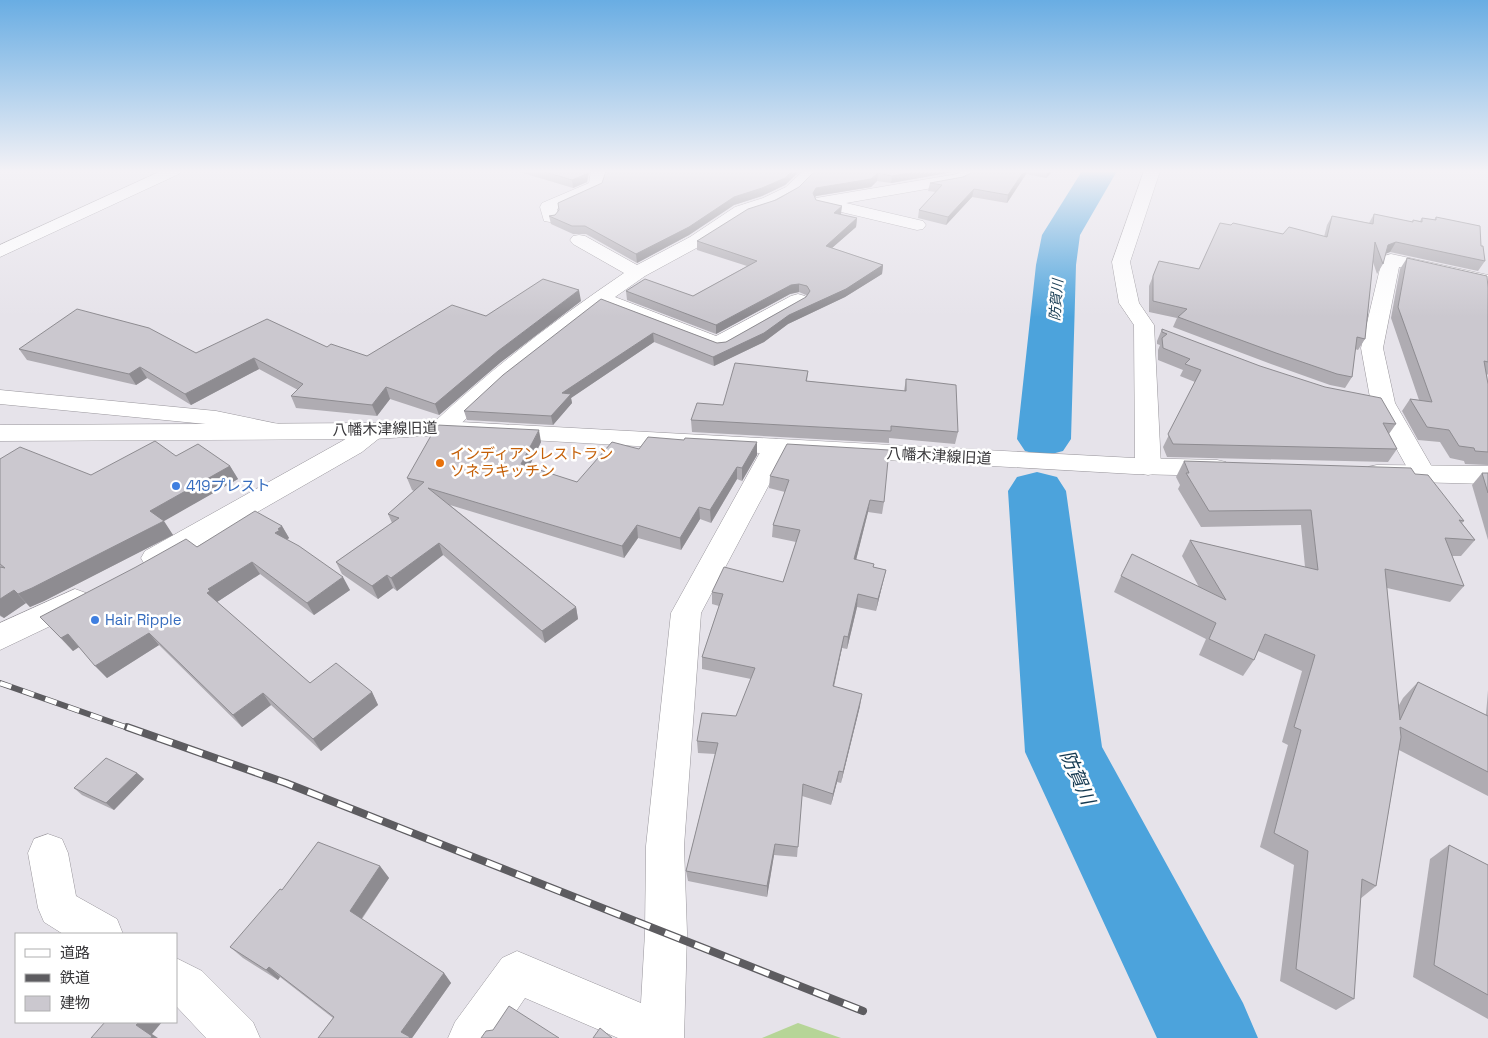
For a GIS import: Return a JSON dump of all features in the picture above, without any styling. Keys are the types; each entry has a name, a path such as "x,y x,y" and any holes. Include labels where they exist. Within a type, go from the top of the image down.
{"street":[{"path":"0,252 70,219"},
{"path":"442,428 496,378 600,298 638,272 696,241 728,219"},
{"path":"893,219 916,225"},
{"path":"1135,219 1121,262 1130,303 1154,328 1148,467"},
{"path":"579,240 638,272"},
{"path":"1423,474 1373,401 1372,348 1391,260 1488,281"},
{"path":"600,298 717,344 798,300"},
{"path":"0,397 216,418 280,431"},
{"name":"八幡木津線旧道","path":"0,433 373,431 442,428 1148,467 1237,469"},
{"path":"136,568 353,446 373,431"},
{"path":"471,1038 517,973 662,1036 666,934 665,846 686,613 776,446"},
{"path":"1354,472 1488,475"},
{"path":"0,637 102,587"},
{"path":"48,853 58,908 100,933"},
{"path":"178,981 187,986 237,1038"}],"green space":[{"path":"798,1023 841,1038 762,1038"}],"building":[{"path":"557,219 700,219 636,254 585,226 572,226"},
{"path":"731,219 855,219 826,246 883,265 846,289 789,315 764,333 713,357 653,333 562,393 571,394 551,416 464,411 503,375 601,299 717,343 726,342 806,297 810,291 807,286 791,285 716,325 626,291 645,279 693,296 757,261 697,241"},
{"path":"1331,219 1350,219 1373,224 1373,219 1401,219 1413,222 1413,220 1422,222 1422,219 1448,219 1480,226 1481,246 1483,246 1485,261 1396,242 1388,245 1383,264 1375,242 1365,339 1357,337 1352,377 1337,374 1276,353 1178,317 1187,309 1153,301 1153,276 1159,261 1199,269 1220,223 1231,225 1233,223 1283,234 1289,227 1327,237"},
{"path":"1407,258 1487,276 1488,362 1484,361 1488,384 1488,452 1475,451 1474,448 1459,446 1449,430 1427,427 1410,399 1432,402 1398,307"},
{"path":"543,279 579,290 498,351 435,404 386,387 372,405 291,396 303,384 254,358 185,394 140,367 129,374 19,349 77,309 149,328 196,353 267,319 327,347 331,344 367,356 452,305 486,316"},
{"path":"1162,329 1260,366 1325,387 1381,398 1396,424 1383,423 1397,449 1173,444 1168,434 1201,370 1185,364 1190,359 1163,348 1162,338 1167,334 1162,332"},
{"path":"735,363 808,371 806,381 906,391 906,379 956,385 958,432 891,426 891,431 691,420 697,403 723,405"},
{"path":"437,425 539,430 521,464 577,482 612,442 639,449 648,437 757,442 742,468 737,467 710,510 699,507 680,538 637,525 622,546 428,488 576,607 542,631 439,543 391,578 387,575 372,586 336,562 399,518 388,514 424,482 407,478"},
{"path":"155,441 176,456 198,444 230,466 150,511 164,521 32,588 18,594 14,590 0,599 0,567 5,568 0,564 0,459 20,447 91,475"},
{"path":"787,444 889,450 884,502 870,500 854,559 874,564 873,567 886,570 878,599 858,594 848,637 844,636 833,686 862,694 843,772 839,771 833,794 803,784 798,847 775,844 767,886 686,871 718,743 697,741 702,713 736,716 755,668 702,657 723,594 712,592 724,567 783,582 800,530 773,525 789,480 770,476"},
{"path":"1184,461 1411,468 1415,474 1428,475 1464,521 1459,520 1475,540 1445,538 1464,586 1385,569 1400,720 1418,682 1488,716 1488,772 1400,727 1401,737 1376,886 1362,879 1354,999 1296,969 1308,851 1274,833 1301,730 1294,727 1315,655 1265,634 1254,660 1209,639 1216,623 1121,576 1132,554 1226,600 1190,540 1318,570 1311,510 1209,511 1186,473 1189,473"},
{"path":"1482,473 1488,473 1488,493"},
{"path":"255,511 282,526 275,533 299,546 343,577 307,603 252,562 208,589 210,591 207,593 310,683 336,663 372,692 313,739 263,693 233,715 149,633 95,666 68,634 61,638 40,617 186,539 197,547"},
{"path":"106,758 137,773 106,803 74,788"},
{"path":"318,842 380,866 350,911 444,973 401,1032 409,1038 318,1038 334,1017 269,967 266,970 230,947 280,889 282,890"},
{"path":"1449,845 1488,865 1488,995 1434,965"},
{"path":"509,1006 559,1038 481,1038 486,1031 493,1030"},
{"path":"104,1023 138,1023 136,1025 152,1036 151,1038 91,1038"},
{"path":"600,1028 612,1038 593,1038"}],"waterway":[{"name":"防賀川","path":"1044,439 1056,265 1061,235 1070,219"},
{"name":"防賀川","path":"1037,491 1064,752 1208,1038"}],"railway":[{"path":"0,683 131,729"},
{"path":"127,727 286,783 863,1011"}],"place":[{"name":"インディアンレストラン ソネラキッチン","path":"440,463"},
{"name":"419プレスト","path":"176,486"},
{"name":"Hair Ripple","path":"95,620"}]}
